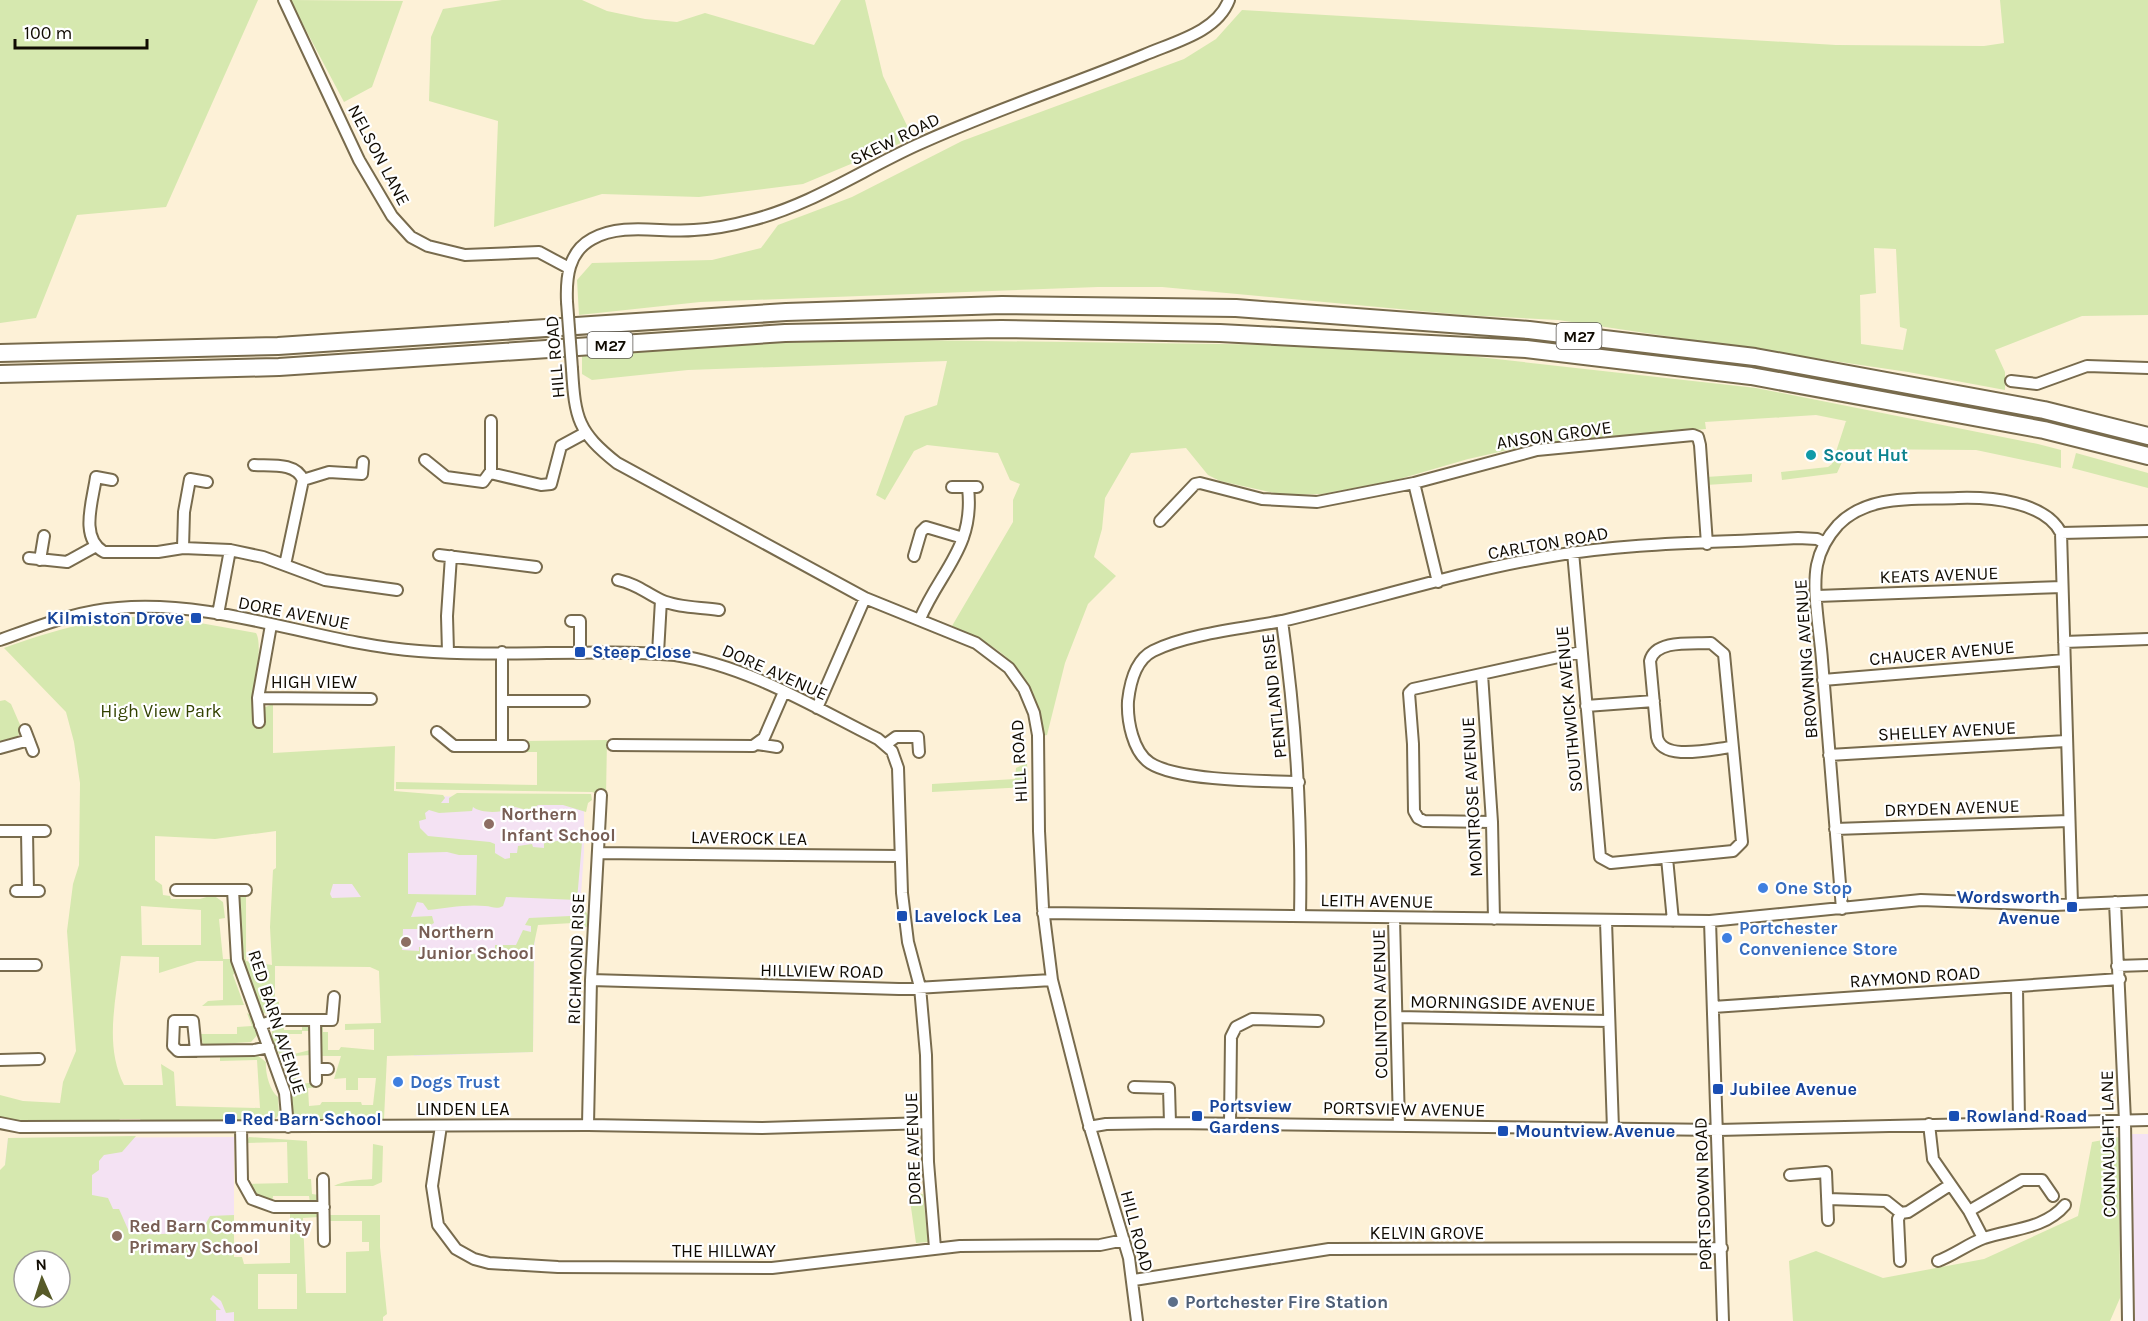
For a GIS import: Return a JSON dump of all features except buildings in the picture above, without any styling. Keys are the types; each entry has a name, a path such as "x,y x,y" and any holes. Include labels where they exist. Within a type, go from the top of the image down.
{"highway":[{"name":"M27","path":"0,353 278,346 786,312 1002,305 1236,308 1529,330 1755,357 2044,410 2148,436"},
{"name":"M27","path":"0,374 279,367 785,333 1001,329 1220,333 1526,350 1751,376 2044,430 2148,456"}],"street":[{"name":"NELSON LANE","path":"284,0 359,160 392,216 411,237 428,246 465,255 539,252 569,268"},
{"name":"SKEW ROAD","path":"569,268 576,252 602,233 621,230 714,228 754,220 793,207 958,126 1115,67 1193,33 1215,22 1224,12 1229,0"},
{"name":"HILL ROAD","path":"569,268 566,281 574,393 585,432 617,463 865,598 968,639 991,652 1017,678 1030,701 1039,752 1038,831 1052,980 1089,1127 1134,1280 1137,1321"},
{"path":"2011,381 2037,384 2087,366 2148,368"},
{"path":"425,460 435,476 483,482 490,473 491,421"},
{"path":"490,473 505,474 541,485 551,484 561,446 585,432"},
{"name":"ANSON GROVE","path":"1160,521 1195,484 1200,483 1242,495 1317,502 1414,483 1537,450 1693,435 1699,440 1707,544"},
{"path":"303,480 328,472 362,474 363,462"},
{"path":"254,465 288,467 301,474 303,480 285,565"},
{"path":"112,480 96,477 90,521 91,538 96,546 109,553 183,548 230,550 263,557 325,580 397,590"},
{"path":"183,548 184,512 190,479 207,482"},
{"path":"1414,483 1438,582"},
{"path":"920,619 927,602 954,564 963,538 973,488 952,487"},
{"name":"BROWNING AVENUE","path":"1842,909 1817,596 1817,565 1825,543 1837,526 1852,513 1883,501 1979,498 2006,501 2044,517 2057,525 2061,533"},
{"path":"914,556 926,527 963,538"},
{"path":"2073,904 2061,533 2148,531"},
{"path":"44,536 34,559 66,562 96,546"},
{"name":"CARLTON ROAD","path":"1282,621 1438,582 1573,552 1798,538 1817,539 1825,543"},
{"path":"218,614 230,550"},
{"name":"SOUTHWICK AVENUE","path":"1573,552 1598,853 1604,860 1611,863 1667,858"},
{"path":"439,555 536,567"},
{"path":"448,652 451,556"},
{"path":"618,580 643,587 661,600 719,610"},
{"name":"KEATS AVENUE","path":"1817,596 2062,587"},
{"path":"817,708 865,598"},
{"path":"658,653 661,600"},
{"name":"DORE AVENUE","path":"0,640 68,616 102,609 169,608 218,614 397,649 448,652 658,653 712,661 742,672 817,708 885,745 892,751 898,768 900,856 909,942 920,987 926,1055 927,1123 934,1248"},
{"path":"571,621 580,621 580,652"},
{"name":"PENTLAND RISE","path":"1299,782 1215,777 1165,770 1150,763 1139,752 1128,710 1132,679 1144,657 1153,651 1195,639 1282,621 1293,701 1299,782 1300,916"},
{"name":"HIGH VIEW","path":"259,722 258,698 271,625"},
{"path":"2064,642 2148,639"},
{"path":"1673,921 1667,858 1733,851 1741,845 1724,654 1716,645 1663,646 1655,650 1650,661 1658,742 1666,751 1673,752 1732,747"},
{"path":"502,652 502,746"},
{"path":"1492,822 1424,821 1418,818 1414,811 1413,744 1409,693 1413,690 1581,652"},
{"name":"CHAUCER AVENUE","path":"1823,680 2064,660"},
{"name":"MONTROSE AVENUE","path":"1482,674 1492,822 1494,919"},
{"path":"757,744 769,728 784,692"},
{"path":"502,700 560,695 584,700"},
{"name":"HIGH VIEW","path":"258,698 371,699"},
{"path":"1586,706 1654,701"},
{"path":"437,732 454,746 523,746"},
{"path":"0,748 27,735 33,751"},
{"path":"885,745 896,736 918,736 919,752"},
{"name":"SHELLEY AVENUE","path":"1829,755 2066,741"},
{"path":"613,744 746,747 757,744 777,747"},
{"name":"RICHMOND RISE","path":"588,1125 591,980 601,795"},
{"name":"DRYDEN AVENUE","path":"1835,829 2069,821"},
{"path":"0,831 45,831"},
{"path":"16,891 33,891 27,831"},
{"name":"LAVEROCK LEA","path":"598,853 900,856"},
{"path":"176,890 246,890"},
{"name":"RED BARN AVENUE","path":"233,890 237,960 285,1093 288,1127"},
{"name":"LEITH AVENUE","path":"1044,913 1710,921 1921,900 2054,905 2148,901"},
{"name":"CONNAUGHT LANE","path":"2115,902 2125,1121 2128,1321"},
{"name":"COLINTON AVENUE","path":"1394,918 1399,1126"},
{"path":"1606,921 1613,1129"},
{"name":"PORTSDOWN ROAD","path":"1710,921 1723,1321"},
{"path":"0,965 36,965"},
{"path":"2117,966 2148,965"},
{"name":"RAYMOND ROAD","path":"1713,1007 2120,979"},
{"name":"HILLVIEW ROAD","path":"591,980 782,987 920,987 1052,980"},
{"path":"2017,987 2019,1121"},
{"path":"260,1025 276,1020 334,1018 334,997"},
{"name":"MORNINGSIDE AVENUE","path":"1397,1017 1609,1021"},
{"path":"1230,1123 1231,1037 1236,1027 1252,1019 1318,1021"},
{"path":"315,1020 316,1081"},
{"path":"196,1051 254,1050 269,1047"},
{"path":"0,1059 39,1059"},
{"path":"316,1069 328,1069"},
{"path":"1134,1087 1168,1088 1170,1123"},
{"path":"1718,1130 2019,1121 2148,1120"},
{"name":"LINDEN LEA","path":"0,1124 20,1127 588,1125 762,1128 927,1123"},
{"name":"PORTSVIEW AVENUE","path":"1089,1127 1106,1124 1230,1123 1718,1130"},
{"path":"1929,1124 1931,1154 1969,1211 1983,1238"},
{"name":"THE HILLWAY","path":"441,1126 432,1186 438,1225 456,1249 474,1259 489,1263 558,1267 772,1268 934,1248 1100,1245 1124,1240"},
{"path":"242,1128 242,1181 252,1199 274,1207 324,1207"},
{"path":"1790,1174 1826,1172 1829,1199 1828,1220"},
{"path":"323,1179 324,1241"},
{"path":"1969,1211 2022,1180 2042,1180 2053,1196"},
{"path":"1829,1199 1886,1202 1901,1213 1908,1212 1950,1185"},
{"path":"1938,1261 1983,1238 2030,1226 2051,1217 2065,1205"},
{"path":"1900,1261 1898,1219 1901,1213"},
{"name":"KELVIN GROVE","path":"1134,1280 1329,1249 1722,1248"}],"shaded area":[{"name":"Northern Junior School","path":"393,795 584,800 584,852 579,923 535,923 533,1052 414,1056 390,975 276,879"},
{"path":"2130,1134 2148,1134 2148,1321 2135,1321"},
{"name":"Red Barn Community Primary School","path":"234,1137 234,1321 0,1321 0,1211 8,1138"}],"green space":[{"path":"0,0 258,0 166,207 77,215 36,318 0,323"},
{"path":"290,0 403,1 372,87 344,102"},
{"path":"502,0 582,0 607,11 645,19 677,22 705,13 814,45 841,0 865,0 883,76 913,138 803,184 699,197 602,194 494,227 498,121 429,101 431,37 443,9"},
{"path":"2000,0 2148,0 2148,315 2082,316 1995,350 2005,372 2005,390 1908,372 1558,320 1464,315 1162,287 1098,287 700,302 579,315 577,280 592,263 712,260 761,248 778,225 852,197 962,141 1184,59 1216,39 1242,10 1836,45 1984,46 2004,43","holes":["1874,248 1896,249 1900,327 1907,329 1903,350 1861,344 1860,295 1876,293"]},
{"path":"832,339 1301,345 1451,354 1756,388 2061,450 2061,468 1976,450 1848,449 1837,473 1782,480 1781,472 1828,467 1832,464 1846,421 1816,415 1705,422 1706,429 1540,443 1468,459 1396,480 1322,494 1284,495 1220,481 1208,475 1186,448 1131,453 1105,498 1102,529 1094,557 1116,576 1088,604 1065,663 1047,735 1042,736 1033,695 1015,666 989,645 952,626 1013,522 1013,500 1020,484 1010,480 998,453 927,445 914,451 885,500 876,495 905,416 937,405 947,361 688,370 592,380 582,374 582,355"},
{"path":"2076,453 2148,473 2148,488 2072,468"},
{"path":"1752,474 1752,482 1706,485 1706,477"},
{"name":"High View Park","path":"161,616 256,633 259,649 253,724 261,724 263,708 273,704 273,753 395,746 394,791 443,795 445,798 441,803 449,803 449,798 457,793 591,794 592,800 588,803 586,812 563,805 538,805 531,811 515,807 493,812 473,807 472,811 439,813 429,810 425,813 426,819 419,821 420,828 428,836 490,842 495,844 495,853 505,859 510,858 510,853 517,853 518,846 532,844 533,847 544,848 544,843 576,838 582,842 577,900 506,897 503,906 498,908 456,906 428,910 423,903 417,902 411,917 432,916 434,923 423,929 403,929 402,950 419,951 419,947 423,947 423,953 495,954 495,945 516,945 523,930 531,932 531,926 525,925 529,918 570,916 578,912 577,907 584,908 590,919 588,927 578,927 573,923 538,925 534,944 533,1052 387,1056 384,1119 297,1121 291,1110 292,1083 271,1040 272,1031 283,1023 284,1030 302,1030 302,1023 309,1027 310,1031 302,1031 302,1034 284,1034 286,1056 310,1050 310,1055 295,1056 296,1085 320,1081 320,1087 308,1088 309,1106 320,1105 322,1102 361,1102 362,1105 373,1105 376,1078 358,1078 358,1090 346,1090 346,1078 334,1079 341,1056 321,1056 320,1026 323,1023 323,1032 328,1032 328,1050 339,1050 341,1047 374,1050 374,1029 345,1030 345,1024 381,1023 379,971 370,967 275,966 275,1001 279,1002 279,1016 263,1013 242,964 237,898 246,894 246,961 272,965 270,927 273,870 276,868 276,831 215,839 155,836 155,880 162,885 163,895 170,896 171,899 200,899 213,895 223,902 225,918 219,919 223,959 234,959 236,971 233,975 244,1005 202,1006 208,1001 223,1000 223,961 197,961 159,973 159,957 121,956 114,1006 113,1038 114,1054 124,1085 163,1085 161,1064 174,1072 176,1106 260,1108 257,1060 220,1061 220,1055 257,1055 266,1062 268,1080 278,1097 279,1114 274,1121 247,1125 218,1120 201,1122 196,1125 144,1125 140,1119 120,1119 115,1125 0,1121 0,1095 23,1101 60,1103 63,1082 76,1051 67,931 73,884 79,865 80,783 74,742 66,712 4,648 81,625","holes":["447,852 477,855 476,895 408,894 408,853","333,884 352,884 361,897 332,898 330,894","141,906 201,910 201,945 142,945"]},
{"path":"5,700 11,704 21,727 18,737 0,742 0,701"},
{"path":"607,740 606,796 592,792 396,789 396,782 537,785 537,752 523,752 523,741"},
{"path":"1027,763 1028,787 932,792 932,784 1015,779 1016,768"},
{"path":"247,1013 252,1016 259,1033 251,1042 203,1045 201,1034 237,1034 237,1027 252,1026"},
{"name":"Red Barn Community Primary School","path":"136,1136 122,1152 104,1155 99,1161 99,1170 92,1175 92,1195 108,1198 113,1209 119,1209 130,1234 165,1234 192,1225 193,1232 201,1232 210,1216 234,1215 234,1257 242,1257 244,1264 290,1263 290,1211 314,1211 319,1217 303,1218 306,1293 346,1293 346,1252 369,1251 369,1242 362,1242 362,1221 326,1221 326,1215 380,1215 380,1247 387,1314 383,1317 383,1321 234,1321 234,1312 226,1313 221,1301 213,1295 210,1299 221,1310 216,1310 216,1321 0,1321 0,1170 5,1165 8,1138","holes":["258,1274 297,1274 297,1309 258,1309"]},
{"path":"249,1137 307,1141 308,1179 311,1179 312,1194 319,1195 318,1199 310,1203 309,1196 273,1196 272,1204 256,1197 247,1184 288,1183 287,1142 246,1143"},
{"path":"2119,1137 2120,1298 2110,1321 1793,1321 1789,1261 1816,1251 1883,1278 1984,1259 2078,1216 2092,1142"},
{"path":"373,1144 383,1146 382,1182 373,1186 334,1186 372,1179"},
{"path":"909,1193 923,1194 928,1242 916,1243"}],"place":[{"name":"Scout Hut","path":"1811,455"},
{"name":"Kilmiston Drove","path":"196,618"},
{"name":"Steep Close","path":"580,652"},
{"name":"Northern Infant School","path":"489,824"},
{"name":"One Stop","path":"1763,888"},
{"name":"Wordsworth Avenue","path":"2072,907"},
{"name":"Lavelock Lea","path":"902,916"},
{"name":"Portchester Convenience Store","path":"1727,938"},
{"name":"Northern Junior School","path":"406,942"},
{"name":"Dogs Trust","path":"398,1082"},
{"name":"Jubilee Avenue","path":"1718,1089"},
{"name":"Portsview Gardens","path":"1197,1116"},
{"name":"Rowland Road","path":"1954,1116"},
{"name":"Red Barn School","path":"230,1119"},
{"name":"Mountview Avenue","path":"1503,1131"},
{"name":"Red Barn Community Primary School","path":"117,1236"},
{"name":"Portchester Fire Station","path":"1173,1302"}]}
